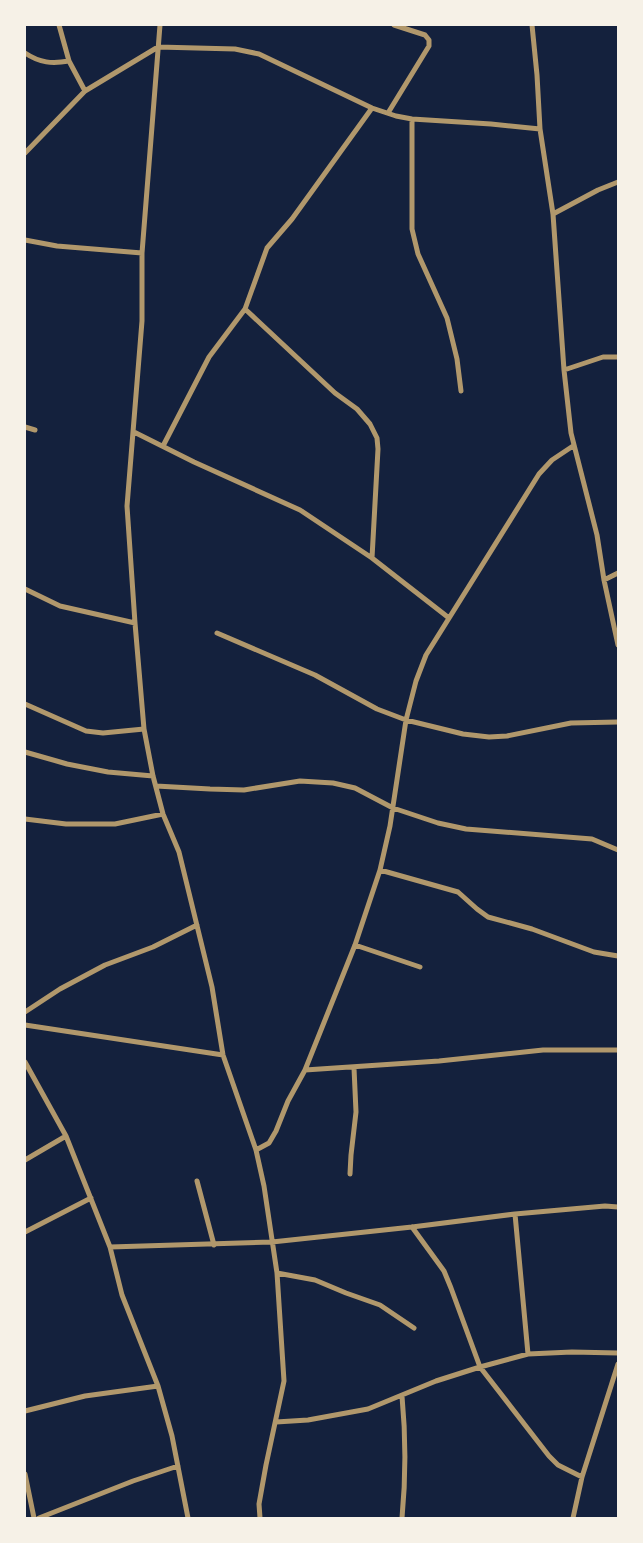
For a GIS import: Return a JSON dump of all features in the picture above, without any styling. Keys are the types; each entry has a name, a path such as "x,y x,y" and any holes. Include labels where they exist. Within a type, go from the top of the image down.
{"street":[{"path":"59,25 70,61 85,91"},
{"path":"160,25 142,253 142,321 128,506 135,623 144,729 153,776 163,814 179,852 212,987 223,1055 256,1150 264,1186 277,1273 284,1381 259,1504 260,1518"},
{"path":"388,113 428,46 429,40 425,35 394,25"},
{"path":"532,25 540,129 553,214 564,370 574,446 597,535 604,580 618,645"},
{"path":"25,153 85,91 158,47 236,49 259,54 372,108 412,119 540,129"},
{"path":"25,53 42,62 58,63 70,61"},
{"path":"163,446 209,357 245,309 267,248 292,219 372,108"},
{"path":"412,119 412,229 418,254 447,318 457,359 461,391"},
{"path":"553,214 598,190 618,182"},
{"path":"25,240 57,246 142,253"},
{"path":"245,309 328,387 357,409 370,424 377,438 378,449 372,558"},
{"path":"564,370 603,357 618,357"},
{"path":"25,427 35,430"},
{"path":"134,432 202,466 300,510 372,558 449,618"},
{"path":"256,1150 269,1143 288,1101 305,1070 355,945 380,870 393,808 406,720 416,681 426,656 539,474 552,460 574,446"},
{"path":"604,580 618,573"},
{"path":"25,590 60,606 135,623"},
{"path":"217,633 302,669 377,709 406,720 463,734 489,737 507,736 571,723 618,722"},
{"path":"25,704 86,731 103,733 144,729"},
{"path":"25,752 67,764 108,772 153,776"},
{"path":"156,786 244,790 300,781 333,783 355,788 393,808 438,823 466,829 592,840 618,850"},
{"path":"25,820 66,824 115,824 163,814"},
{"path":"380,870 458,892 488,917 594,952 618,956"},
{"path":"25,1012 60,988 105,966 153,947 197,925"},
{"path":"355,945 420,968"},
{"path":"25,1025 223,1055"},
{"path":"305,1070 354,1068 543,1050 618,1050"},
{"path":"25,1062 66,1136 110,1247 122,1295 158,1386 178,1466 188,1518"},
{"path":"350,1174 356,1112 354,1068"},
{"path":"25,1160 66,1136"},
{"path":"197,1181 214,1245"},
{"path":"25,1232 91,1198"},
{"path":"110,1247 272,1242 412,1228 515,1214 605,1206 618,1208"},
{"path":"515,1214 528,1354"},
{"path":"412,1228 444,1271 480,1366 549,1456 558,1465 582,1477"},
{"path":"277,1273 315,1280 339,1291 380,1305 414,1328"},
{"path":"276,1422 308,1420 368,1409 480,1366 528,1354 572,1352 618,1353"},
{"path":"572,1518 582,1477 618,1364"},
{"path":"25,1411 85,1396 158,1386"},
{"path":"402,1396 406,1438 402,1518"},
{"path":"39,1518 133,1481 178,1466"},
{"path":"25,1474 34,1518"}]}
